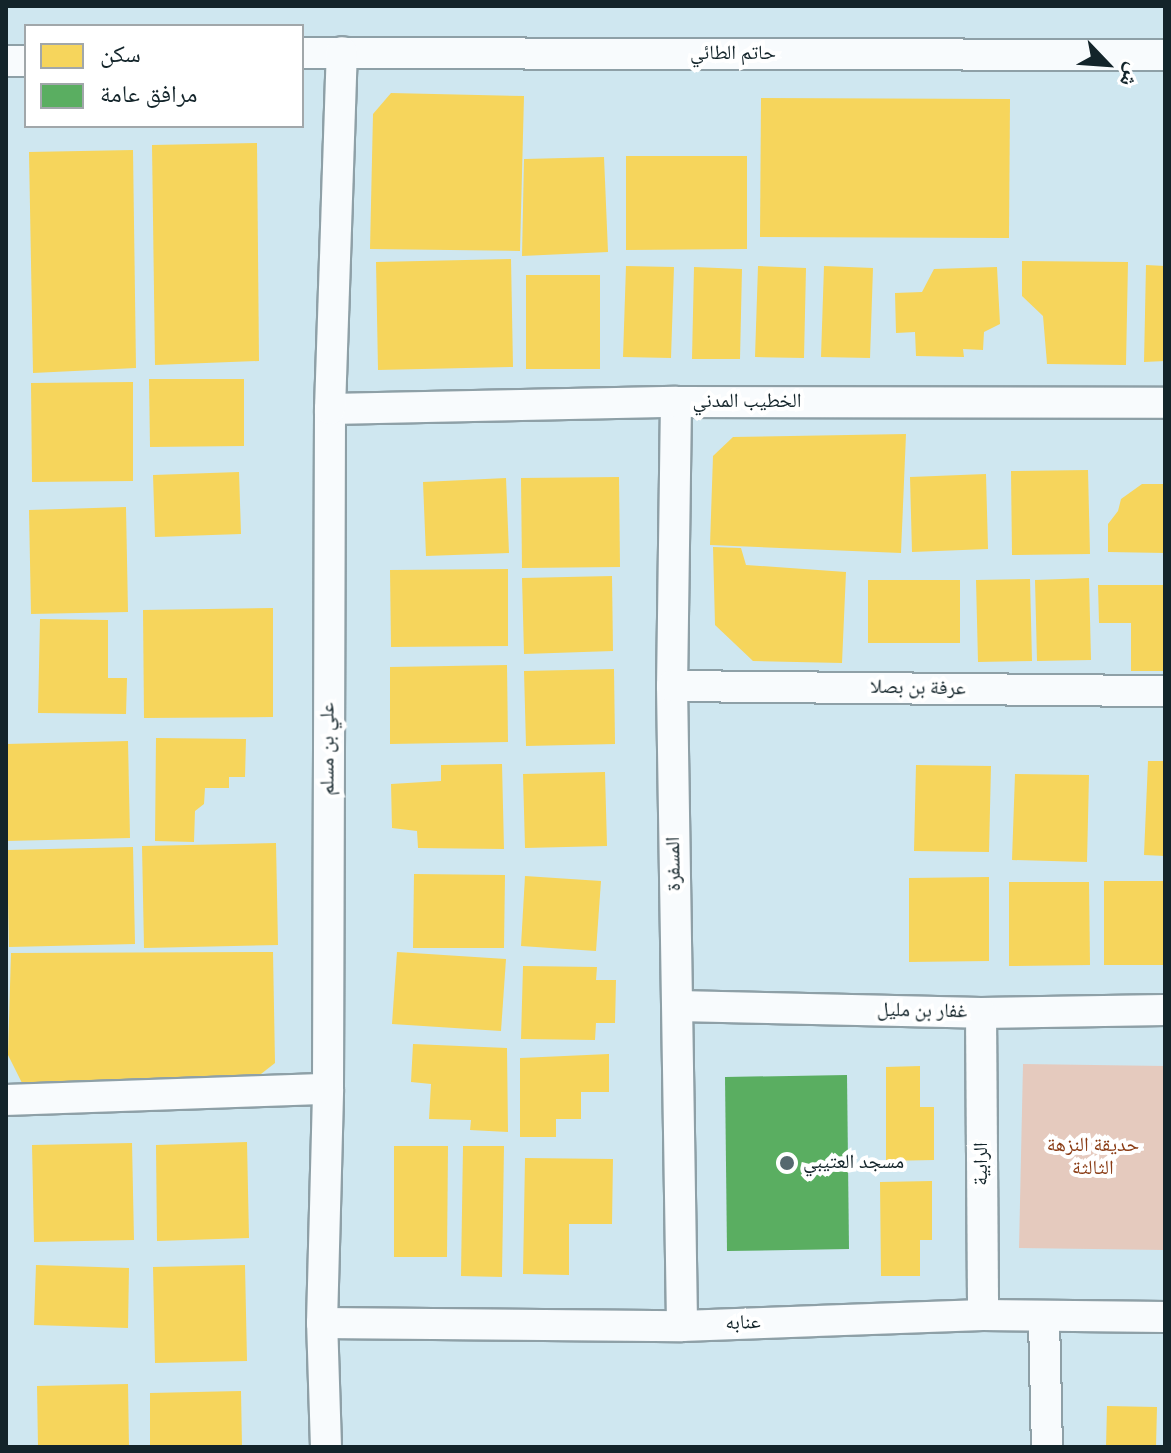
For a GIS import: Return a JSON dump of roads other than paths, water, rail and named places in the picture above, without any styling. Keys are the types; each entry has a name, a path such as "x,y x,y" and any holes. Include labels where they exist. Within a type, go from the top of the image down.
{"street":[{"name":"علي بن مسلم","path":"326,1447 322,1323 328,1089 330,409 342,52"},
{"name":"حاتم الطائي","path":"304,53 1165,55"},
{"name":"الخطيب المدني","path":"330,409 676,402 1165,403"},
{"name":"المسفرة","path":"676,402 672,686 682,1326"},
{"name":"عرفة بن بصلا","path":"672,686 1165,691"},
{"name":"غفار بن مليل","path":"678,1006 981,1013 1165,1010"},
{"name":"الرابية","path":"981,1013 983,1315"},
{"path":"6,1100 328,1089"},
{"name":"عنابه","path":"322,1323 682,1326 983,1315 1165,1317"},
{"path":"1044,1318 1047,1447"}],"place":[{"name":"مسجد العتيبي","path":"787,1163"}],"park label":[{"name":"حديقة النزهة الثالثة","path":"1093,1158"}]}
